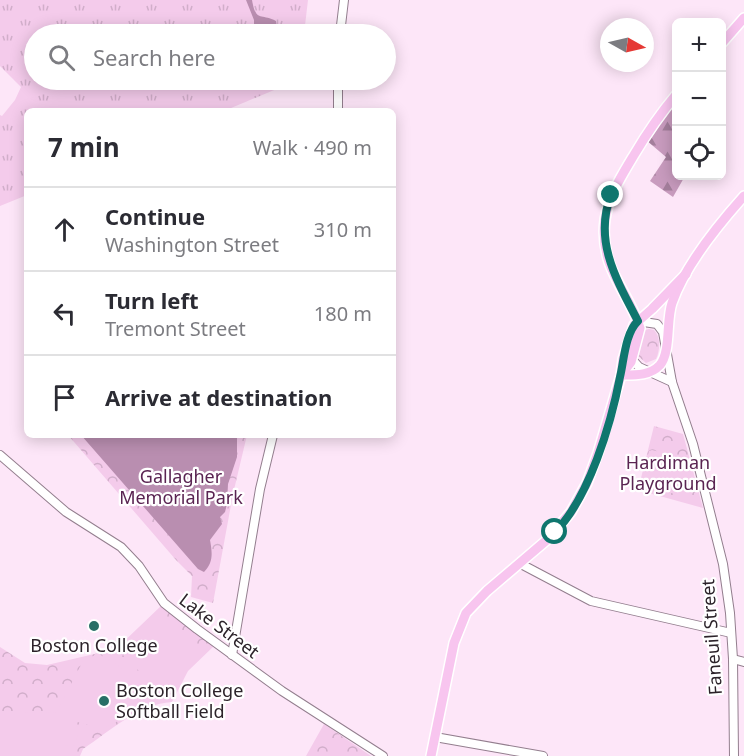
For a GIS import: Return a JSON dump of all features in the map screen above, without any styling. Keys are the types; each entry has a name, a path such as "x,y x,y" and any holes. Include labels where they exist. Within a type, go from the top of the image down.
{"main road":[{"path":"726,38 744,18"},
{"path":"621,375 632,360 640,333 638,321 609,260 604,239 605,217 616,185 655,121 672,100"},
{"path":"431,756 454,643 468,610 562,525 578,500 597,457 634,325 656,306 686,274 714,232 744,196"},
{"name":"Faneuil Street","path":"666,346 674,298 686,274"},
{"path":"656,306 665,306 670,316"},
{"path":"621,375 648,372 660,365 666,346"}],"street":[{"path":"341,24 344,0"},
{"path":"338,90 338,108"},
{"path":"638,321 649,322 660,327 666,346"},
{"path":"628,340 628,350 632,360 648,372 672,382"},
{"name":"Faneuil Street","path":"666,346 672,382 693,444 723,564 733,659 735,756"},
{"path":"232,655 260,489 272,438"},
{"name":"Lake Street","path":"0,455 59,507 121,547 139,566 164,603 282,691 383,756"},
{"path":"519,563 591,601 731,633"},
{"path":"733,659 744,662"},
{"path":"435,737 543,756"}],"green space":[{"path":"0,0 308,0 305,24 24,24 24,90 274,90 231,108 24,108 24,196 0,206 0,115 2,116 15,100 21,87 0,66"},
{"path":"672,108 672,180 683,180 673,197 650,181 666,157 646,140"},
{"path":"649,329 656,333 659,348 656,359 646,363 638,356 645,330"},
{"name":"Hardiman Playground","path":"654,426 683,434 703,508 638,490"},
{"name":"Gallagher Memorial Park","path":"71,438 246,438 233,494 213,603 191,597 192,576"},
{"path":"649,451 688,459 691,476 675,492 655,493 640,487"},
{"path":"162,605 214,646 188,671 172,702 136,713 83,749 80,756 0,756 0,647 25,663 47,665 116,649"},
{"path":"159,618 196,654 159,691 123,655"},
{"path":"99,654 125,670 144,689 139,701 130,712 118,721 103,727 73,721 79,729 75,746 66,745 65,756 0,756 0,714 59,713 62,710 59,707 84,659"},
{"path":"324,724 371,756 306,756"}],"shaded area":[{"path":"246,0 252,0 257,15 276,21 276,24 254,24"},
{"name":"Gallagher Memorial Park","path":"84,438 237,438 237,457 228,484 225,512 220,517 222,524 210,540 211,561 204,572 198,569"}],"place":[{"name":"Boston College","path":"94,626"},
{"name":"Boston College Softball Field","path":"104,701"}],"route":[{"path":"555,532 571,513 587,483 603,440 633,327 638,321 613,273 606,249 605,217 611,195"}]}
